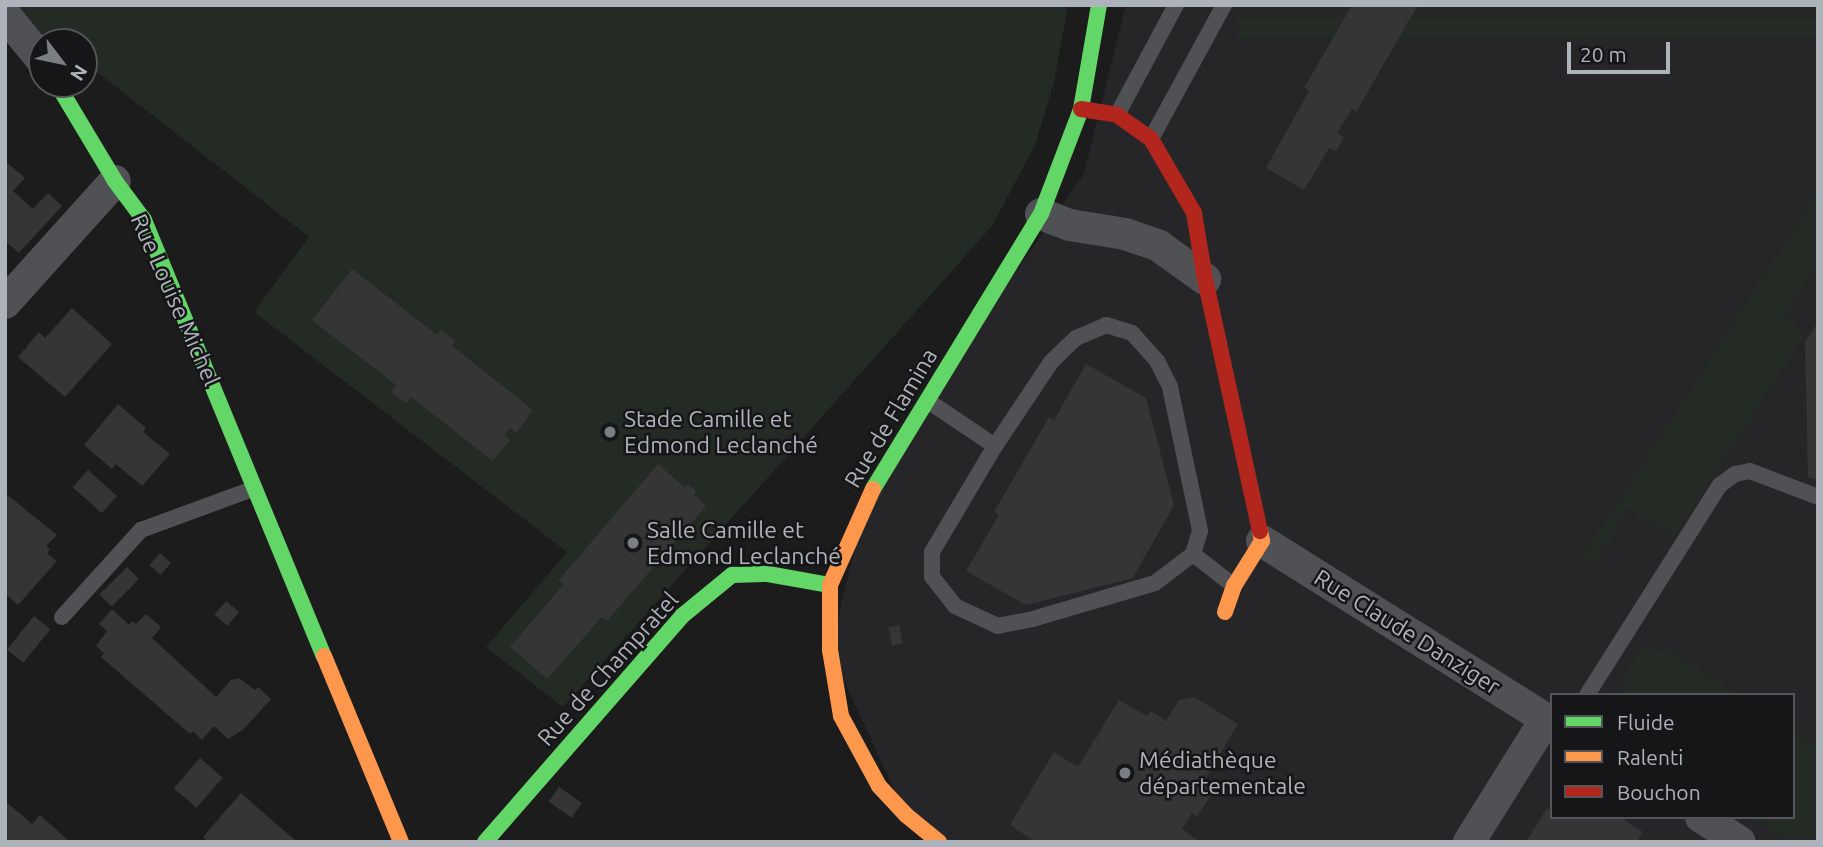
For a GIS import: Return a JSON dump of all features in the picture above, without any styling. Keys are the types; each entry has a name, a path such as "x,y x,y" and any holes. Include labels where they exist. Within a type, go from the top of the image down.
{"street":[{"name":"Rue de Flamina","path":"939,842 906,815 879,786 841,716 830,650 830,585 867,499 1041,214 1081,109 1099,5"},
{"path":"5,15 28,43"},
{"name":"Rue Louise Michel","path":"66,98 116,181 145,220 401,842"},
{"path":"1081,109 1117,115 1151,139 1194,213 1205,279 1262,541 1234,586 1225,612"},
{"path":"5,303 116,181"},
{"path":"1041,214 1070,225 1125,233 1159,246 1205,279"},
{"name":"Rue Claude Danziger","path":"1262,541 1549,721"},
{"name":"Rue de Champratel","path":"485,842 682,616 732,575 768,574 830,585"},
{"path":"1469,842 1549,721"},
{"path":"1704,819 1740,842"}],"lane":[{"path":"1117,115 1175,5"},
{"path":"1151,139 1224,5"},
{"path":"1106,325 1132,333 1157,361 1170,387 1200,531 1193,554 1155,583 1033,619 998,626 955,606 932,577 932,552 995,446 1051,362 1076,338 1106,325"},
{"path":"927,400 995,446"},
{"path":"1588,693 1720,485 1735,474 1750,471 1818,497"},
{"path":"62,617 141,530 255,488"},
{"path":"1193,554 1234,586"}],"shaded area":[{"name":"Stade Camille et Edmond Leclanché","path":"5,5 1068,5 1054,82 1035,145 992,226 563,707 486,647 567,552 254,312 309,237 98,73 98,28 28,28"},
{"path":"1126,5 1818,5 1818,842 939,842 906,815 830,650 867,499 927,400 1084,174"},
{"path":"1239,18 1818,18 1818,38 1239,38"},
{"path":"1818,192 1818,262 1783,318 1806,333 1674,536 1628,509 1595,562 1583,556"},
{"path":"1642,646 1668,650 1734,693 1624,693 1623,681"},
{"path":"1795,733 1818,748 1818,842 1790,842 1755,819 1795,819"}],"building":[{"path":"1352,5 1418,5 1356,112 1352,109 1337,133 1344,137 1336,151 1329,148 1304,190 1266,168 1309,91 1304,88"},
{"path":"5,161 25,178 13,191 33,209 48,193 62,206 19,253 5,241"},
{"path":"352,269 437,335 441,330 455,341 452,346 533,410 516,433 510,428 504,435 510,440 493,461 411,397 406,403 391,392 396,385 312,320"},
{"path":"72,308 112,344 65,397 18,357 39,332 45,338"},
{"path":"1818,322 1818,481 1808,477 1805,342"},
{"path":"1086,364 1146,398 1174,505 1133,578 1026,605 966,571 999,515 994,512 1049,417 1054,420"},
{"path":"118,404 146,428 143,432 170,454 142,486 116,464 112,469 84,445"},
{"name":"Salle Camille et Edmond Leclanché","path":"658,464 685,488 688,484 696,491 694,495 706,506 607,621 602,617 547,679 510,647 564,584 559,580"},
{"path":"88,470 117,496 102,513 73,487"},
{"path":"5,493 57,535 46,546 50,549 47,553 57,561 18,605 5,593"},
{"path":"160,553 171,563 160,575 149,565"},
{"path":"127,567 139,579 111,607 99,595"},
{"path":"226,601 239,612 227,626 214,615"},
{"path":"112,609 129,625 132,621 136,624 146,614 161,627 152,638 216,697 231,680 239,678 255,690 258,687 271,699 244,729 228,739 214,726 202,740 193,731 190,734 101,657 104,653 96,646 107,631 99,624"},
{"path":"34,616 50,629 23,663 7,649"},
{"path":"899,625 903,644 892,646 888,627"},
{"name":"Médiathèque départementale","path":"1194,697 1238,724 1205,779 1216,787 1197,817 1192,813 1182,829 1200,842 1036,842 1010,825 1054,752 1078,767 1119,700 1147,716 1151,711 1166,721 1179,700"},
{"path":"200,758 223,778 196,808 174,788"},
{"path":"559,787 582,803 572,818 549,802"},
{"path":"241,793 297,842 208,842 203,837"},
{"path":"5,801 32,824 40,815 70,842 5,842"},
{"path":"1547,808 1550,810 1550,819 1623,819 1643,832 1637,842 1526,842"}],"traffic: fast":[{"path":"873,489 1041,214 1081,109 1099,5"},
{"path":"65,98 115,181 144,220 324,656"},
{"path":"485,842 682,616 732,575 768,574 830,585"}],"traffic: slow":[{"path":"873,489 830,585 830,650 841,716 879,786 906,815 939,842"},
{"path":"1225,612 1234,586 1262,541 1260,531"},
{"path":"324,656 401,842"}],"traffic: jam":[{"path":"1081,109 1117,115 1151,139 1194,213 1205,279 1260,531"}],"place":[{"name":"Stade Camille et Edmond Leclanché","path":"610,432"},
{"name":"Salle Camille et Edmond Leclanché","path":"633,543"},
{"name":"Médiathèque départementale","path":"1125,773"}]}
